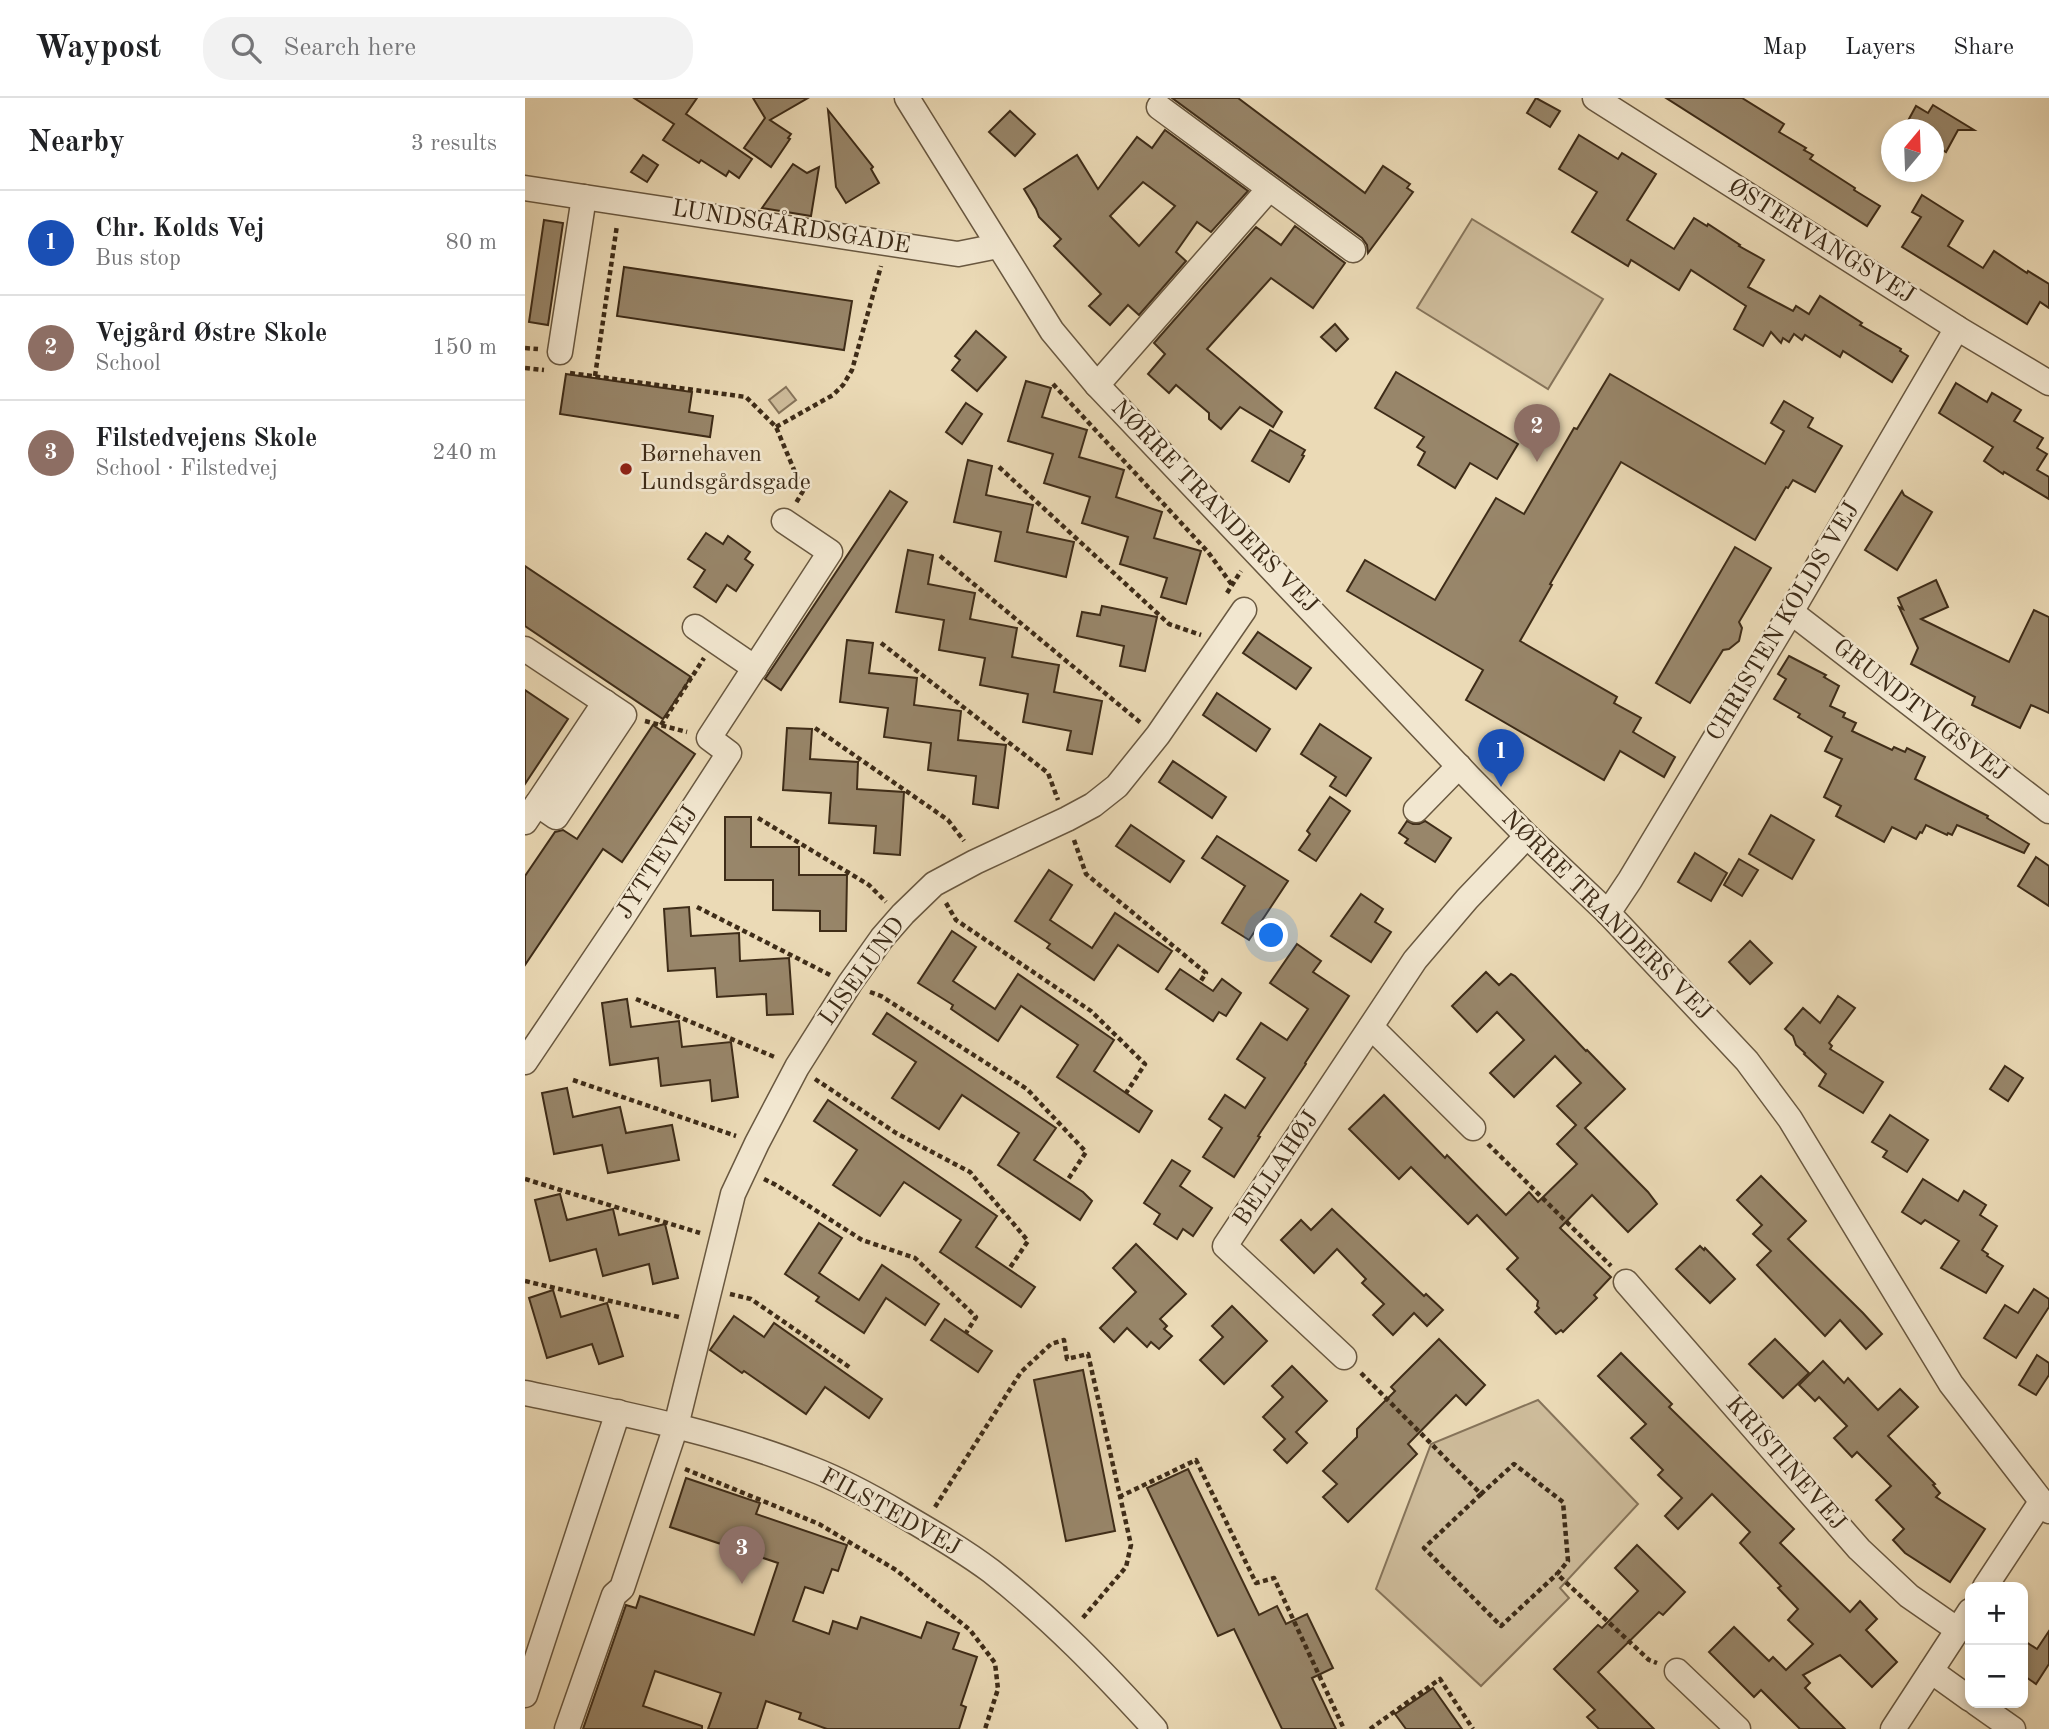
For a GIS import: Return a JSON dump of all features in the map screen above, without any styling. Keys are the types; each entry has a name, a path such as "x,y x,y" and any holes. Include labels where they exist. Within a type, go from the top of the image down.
{"street":[{"name":"NØRRE TRANDERS VEJ","path":"908,98 1052,331 1097,385 1527,836 1608,913 1747,1061 1790,1119 1951,1384 2045,1506"},
{"name":"ØSTERVANGSVEJ","path":"1595,98 1957,328 2049,383"},
{"path":"1159,107 1353,250"},
{"name":"LUNDSGÅRDSGADE","path":"525,188 958,254 998,246"},
{"path":"1097,385 1269,189"},
{"path":"556,365 583,197"},
{"name":"CHRISTEN KOLDS VEJ","path":"1608,913 1791,612 1957,328"},
{"path":"709,738 830,552 784,521"},
{"name":"LISELUND","path":"567,1729 614,1595 622,1588 676,1426 686,1323 709,1289 706,1239 744,1170 742,1139 839,975 882,938 890,905 935,884 969,851 1064,804 1093,806 1117,786 1149,729 1234,603"},
{"name":"GRUNDTVIGSVEJ","path":"1791,612 2049,811"},
{"path":"705,634 755,668"},
{"path":"525,649 614,709 531,813"},
{"name":"JYTTEVEJ","path":"525,1062 729,753 709,738"},
{"path":"1416,810 1459,765"},
{"name":"BELLAHØJ","path":"1344,1357 1225,1245 1415,960 1467,899 1527,836"},
{"path":"1371,1027 1473,1128"},
{"name":"KRISTINEVEJ","path":"1626,1282 1859,1549 1909,1596 1964,1620 1893,1729"},
{"name":"FILSTEDVEJ","path":"525,1392 676,1426 742,1445 811,1469 861,1491 922,1526 989,1570 1067,1637 1122,1692 1151,1727"},
{"path":"525,1695 618,1412"},
{"path":"1989,1582 2045,1506"},
{"path":"1677,1671 1738,1729"},
{"path":"1931,1671 1965,1695"},
{"path":"1983,1708 2013,1729"}],"path":[{"path":"595,376 621,202"},
{"path":"776,427 833,395 843,385 852,370 888,243"},
{"path":"525,368 556,365 595,376 745,397 776,427 803,491 784,521"},
{"path":"1053,384 1208,552 1232,585 1234,603"},
{"path":"999,467 1169,624 1208,641"},
{"path":"1232,585 1255,550"},
{"path":"940,556 1149,729"},
{"path":"1205,624 1208,641"},
{"path":"661,725 705,634"},
{"path":"1192,645 1208,641"},
{"path":"881,643 1048,773 1064,804 1086,874 1206,973 1200,982"},
{"path":"614,709 709,738"},
{"path":"1147,711 1149,729"},
{"path":"815,728 948,820 969,851"},
{"path":"1046,805 1064,804"},
{"path":"758,818 869,885 890,905"},
{"path":"969,851 975,836"},
{"path":"953,847 969,851"},
{"path":"935,884 956,920 1091,1011 1145,1064 1126,1093"},
{"path":"697,907 881,996 1027,1089 1086,1152 1067,1181"},
{"path":"824,986 839,975"},
{"path":"636,999 779,1059 785,1068 969,1172 1028,1241 1009,1269"},
{"path":"573,1080 742,1139"},
{"path":"1473,1128 1626,1282"},
{"path":"744,1170 776,1185 862,1240 915,1258 976,1317 966,1333"},
{"path":"525,1179 706,1239"},
{"path":"525,1281 686,1323 683,1305"},
{"path":"709,1289 751,1299 852,1369"},
{"path":"922,1526 1021,1372 1051,1344 1064,1340 1067,1359 1088,1354 1131,1545 1126,1567 1067,1637"},
{"path":"1344,1357 1481,1494"},
{"path":"1119,1497 1196,1460 1256,1583 1274,1578 1344,1729"},
{"path":"665,1461 819,1524 896,1570 970,1630 995,1663 998,1689 985,1729"},
{"path":"1514,1464 1563,1502 1568,1561 1557,1574 1501,1626 1424,1548 1514,1464"},
{"path":"1557,1574 1649,1660 1677,1671"},
{"path":"1370,1729 1440,1679 1473,1729"}],"shaded area":[{"path":"1472,219 1603,299 1548,389 1417,308"},
{"path":"786,387 796,400 779,413 769,400"},
{"path":"1538,1400 1638,1504 1560,1588 1569,1598 1481,1686 1376,1589 1431,1444"}],"building":[{"path":"634,98 697,98 686,114 752,159 739,178 729,171 726,176 701,160 699,163 663,140 674,124"},
{"path":"753,98 808,98 770,120 791,134 771,167 744,148 765,118"},
{"path":"1172,98 1238,98 1365,193 1383,166 1410,184 1407,188 1413,192 1368,253 1362,238"},
{"path":"1536,98 1560,111 1550,127 1527,113"},
{"path":"1666,98 1742,98 1784,124 1779,132 1806,148 1804,150 1813,155 1810,159 1880,206 1867,226"},
{"path":"1933,105 1974,130 1958,130 1946,152 1944,119 1909,119 1916,106 1928,113"},
{"path":"828,110 873,167 871,169 879,183 846,203 836,187"},
{"path":"1010,111 1035,134 1015,156 989,132"},
{"path":"1165,130 1248,191 1211,232 1197,222 1176,252 1186,261 1139,315 1128,305 1110,325 1089,306 1101,294 1054,246 1061,239 1039,217 1024,189 1077,155 1098,189 1137,137 1152,148","holes":["1143,182 1175,206 1139,246 1110,216"]},
{"path":"1579,135 1618,159 1622,153 1656,174 1627,220 1674,249 1694,218 1707,226 1708,224 1764,260 1748,287 1793,311 1796,306 1809,314 1820,296 1862,323 1860,325 1901,349 1900,351 1908,356 1892,382 1843,351 1840,357 1805,335 1802,340 1794,334 1789,342 1783,338 1781,343 1771,332 1763,346 1734,329 1746,306 1691,270 1679,290 1631,260 1628,266 1572,232 1597,192 1559,169"},
{"path":"643,155 658,165 647,182 631,172"},
{"path":"793,164 807,173 819,167 811,216 762,208"},
{"path":"1922,195 1963,221 1948,246 1983,268 1994,251 2027,273 2028,271 2049,284 2049,308 2040,302 2027,324 1902,247 1921,217 1912,212"},
{"path":"544,220 563,223 548,325 529,322"},
{"path":"1295,226 1345,263 1313,308 1271,278 1207,349 1282,412 1273,427 1240,407 1221,429 1209,419 1209,413 1176,385 1169,393 1148,374 1165,354 1154,343 1256,227 1281,245"},
{"path":"624,267 852,301 844,350 617,316"},
{"path":"1335,324 1348,339 1336,351 1321,337"},
{"path":"976,331 1006,357 977,391 952,370 960,360 955,356"},
{"path":"1396,372 1518,444 1497,479 1470,463 1455,488 1418,465 1425,452 1417,447 1424,437 1375,408"},
{"path":"566,374 692,392 689,412 713,416 710,437 560,414"},
{"path":"1610,374 1765,464 1784,431 1771,423 1784,401 1813,418 1808,427 1842,446 1815,492 1793,480 1788,488 1786,487 1755,540 1621,462 1550,584 1552,585 1520,641 1617,697 1614,703 1641,718 1633,732 1675,757 1664,777 1620,751 1604,780 1466,700 1483,670 1347,591 1365,560 1435,600 1496,498 1524,514 1574,428 1577,429"},
{"path":"1026,381 1051,388 1042,417 1087,430 1079,457 1124,470 1116,497 1162,512 1154,538 1201,551 1186,604 1161,597 1167,578 1120,564 1128,537 1082,523 1090,497 1044,483 1053,454 1008,441"},
{"path":"1956,383 1987,402 1992,393 2021,410 2014,421 2043,438 2037,448 2047,454 2037,470 2049,477 2049,499 1984,461 1993,447 1939,413"},
{"path":"966,403 982,414 962,444 946,432"},
{"path":"1270,430 1305,450 1289,482 1252,461"},
{"path":"968,460 992,466 986,495 1033,505 1027,532 1074,542 1066,577 995,561 1001,532 954,522"},
{"path":"890,491 907,502 781,690 765,679"},
{"path":"1902,491 1904,495 1932,512 1897,570 1865,550"},
{"path":"706,533 723,544 728,536 750,552 745,559 753,565 736,591 727,585 716,602 694,587 705,570 688,559"},
{"path":"1735,547 1771,568 1739,622 1742,628 1739,641 1723,650 1690,703 1656,683"},
{"path":"908,550 933,555 928,584 975,593 970,619 1017,628 1012,657 1059,665 1054,692 1102,701 1092,754 1067,750 1071,731 1023,722 1028,694 980,685 985,658 939,650 944,620 896,612"},
{"path":"525,566 691,677 663,719 525,626"},
{"path":"1936,580 1948,607 1921,619 2009,662 2034,610 2049,617 2049,713 2031,705 2020,728 1972,705 1975,697 1911,664 1918,648 1899,607 1903,609 1898,598"},
{"path":"1102,606 1157,617 1145,671 1120,666 1124,646 1077,636 1082,612 1100,615"},
{"path":"1258,632 1311,668 1296,689 1243,653"},
{"path":"847,640 873,643 869,673 917,678 914,705 961,711 958,740 1006,745 998,808 973,804 976,776 928,770 931,743 884,737 888,708 840,702"},
{"path":"1789,656 1826,675 1824,677 1839,686 1830,706 1845,713 1843,717 1856,723 1852,731 1892,750 1894,747 1905,752 1907,748 1925,757 1915,779 1988,816 1987,818 2029,844 2024,853 1957,825 1952,835 1947,835 1926,825 1916,839 1892,827 1884,842 1836,816 1841,806 1824,797 1842,759 1825,751 1832,737 1774,699 1786,679 1778,674"},
{"path":"525,690 568,719 525,784"},
{"path":"1217,693 1270,729 1256,751 1203,715"},
{"path":"1320,724 1371,758 1346,796 1330,786 1336,777 1301,754"},
{"path":"653,725 695,754 622,862 603,849 525,965 525,876 555,832 563,830 577,839"},
{"path":"787,728 812,729 810,759 858,762 857,789 904,792 900,855 874,853 876,826 829,823 831,793 783,790"},
{"path":"1173,761 1226,797 1212,818 1159,782"},
{"path":"1330,797 1350,811 1316,861 1299,850 1310,834 1307,831"},
{"path":"1771,815 1814,840 1792,879 1749,854"},
{"path":"725,817 751,817 751,847 799,847 799,875 847,875 846,931 820,931 820,911 773,910 773,880 725,880"},
{"path":"1407,821 1419,824 1425,821 1451,838 1435,862 1405,843 1408,839 1399,833"},
{"path":"1131,825 1184,861 1170,882 1116,846"},
{"path":"1217,836 1288,881 1249,940 1222,923 1245,886 1202,858"},
{"path":"1695,853 1727,873 1711,901 1678,882"},
{"path":"2036,857 2049,866 2049,906 2018,886"},
{"path":"1739,859 1758,870 1742,896 1724,885"},
{"path":"1049,870 1072,885 1050,920 1092,948 1115,913 1172,951 1158,972 1118,945 1094,980 1047,948 1050,944 1015,921"},
{"path":"1361,894 1383,909 1375,922 1391,932 1371,962 1331,936"},
{"path":"689,907 691,936 739,933 740,961 789,958 793,1014 767,1015 766,994 717,997 715,968 668,971 664,909"},
{"path":"952,931 976,947 953,981 995,1009 1018,974 1114,1040 1094,1071 1152,1111 1139,1132 1057,1077 1078,1045 1021,1006 998,1041 951,1009 953,1005 918,983"},
{"path":"1750,941 1772,963 1750,984 1729,962"},
{"path":"1297,944 1321,961 1313,972 1349,996 1234,1177 1203,1157 1222,1128 1209,1119 1225,1095 1245,1108 1265,1078 1237,1059 1261,1023 1287,1040 1308,1009 1270,983"},
{"path":"1180,969 1213,991 1222,979 1241,993 1226,1016 1219,1012 1213,1021 1166,989"},
{"path":"1486,972 1499,985 1511,974 1515,976 1625,1089 1585,1128 1657,1204 1628,1232 1592,1195 1560,1228 1611,1277 1594,1295 1597,1298 1563,1332 1561,1330 1556,1334 1535,1312 1539,1308 1538,1301 1507,1269 1518,1258 1477,1215 1468,1224 1411,1167 1399,1179 1349,1129 1384,1095 1445,1158 1447,1155 1506,1215 1529,1192 1538,1202 1577,1164 1557,1144 1576,1125 1557,1106 1581,1083 1555,1056 1514,1097 1490,1073 1524,1040 1497,1012 1477,1032 1452,1006"},
{"path":"1838,996 1855,1008 1829,1043 1832,1046 1830,1049 1883,1082 1863,1113 1819,1086 1826,1074 1804,1054 1796,1045 1793,1036 1785,1029 1803,1008 1820,1023"},
{"path":"627,999 631,1027 679,1021 682,1047 731,1042 738,1097 712,1101 710,1080 661,1086 658,1058 610,1065 602,1003"},
{"path":"887,1013 1056,1128 1034,1160 1083,1192 1092,1201 1080,1220 998,1165 1019,1133 962,1095 939,1129 892,1098 916,1062 873,1034"},
{"path":"2005,1066 2023,1078 2008,1101 1990,1089"},
{"path":"567,1088 573,1117 620,1107 626,1133 672,1125 679,1160 608,1173 602,1145 554,1154 542,1093"},
{"path":"828,1100 997,1216 976,1247 1035,1287 1021,1307 940,1252 961,1220 904,1182 880,1216 833,1185 857,1150 814,1121"},
{"path":"1890,1115 1928,1140 1907,1172 1883,1157 1887,1151 1872,1142"},
{"path":"1172,1160 1190,1171 1180,1186 1212,1208 1193,1236 1183,1229 1177,1239 1154,1224 1160,1214 1144,1203"},
{"path":"1761,1176 1806,1221 1788,1239 1882,1334 1866,1349 1840,1320 1825,1336 1757,1265 1771,1251 1753,1234 1762,1225 1737,1200"},
{"path":"1923,1179 1958,1201 1964,1191 1986,1205 1980,1215 1997,1226 1982,1250 2003,1266 1986,1293 1941,1268 1959,1241 1925,1220 1921,1224 1902,1212"},
{"path":"560,1194 567,1220 613,1209 619,1235 665,1224 678,1278 653,1284 649,1264 603,1276 596,1249 550,1261 535,1200"},
{"path":"1332,1209 1424,1296 1426,1294 1443,1310 1427,1326 1414,1313 1393,1335 1373,1315 1384,1304 1362,1283 1366,1279 1337,1249 1314,1273 1281,1240 1301,1220 1311,1230"},
{"path":"819,1223 842,1238 819,1273 859,1300 882,1265 939,1304 925,1325 886,1298 864,1333 816,1301 819,1297 785,1274"},
{"path":"1136,1244 1186,1294 1160,1319 1167,1326 1164,1329 1172,1336 1159,1349 1151,1342 1147,1347 1127,1328 1114,1342 1100,1328 1136,1292 1113,1268"},
{"path":"1700,1246 1735,1279 1710,1303 1676,1269"},
{"path":"2034,1289 2049,1299 2049,1307 2016,1358 1984,1338 2005,1305 2018,1313"},
{"path":"553,1290 561,1317 607,1303 623,1356 599,1364 592,1344 547,1358 529,1298"},
{"path":"1232,1306 1267,1341 1224,1384 1200,1360 1223,1337 1212,1326"},
{"path":"734,1316 764,1337 774,1323 882,1399 869,1418 825,1387 806,1414 710,1350"},
{"path":"945,1319 992,1351 978,1372 931,1340"},
{"path":"1439,1339 1485,1385 1466,1405 1456,1395 1408,1444 1417,1454 1348,1522 1323,1497 1337,1484 1323,1471 1357,1437 1357,1429 1395,1391 1391,1387"},
{"path":"1775,1339 1809,1373 1783,1398 1749,1364"},
{"path":"1621,1353 1672,1404 1669,1407 1794,1529 1780,1543 1850,1612 1860,1601 1877,1619 1866,1630 1897,1662 1872,1687 1840,1655 1803,1675 1810,1683 1805,1688 1845,1729 1800,1729 1761,1690 1754,1697 1709,1652 1734,1627 1769,1661 1773,1657 1786,1670 1813,1644 1788,1620 1798,1609 1778,1588 1781,1586 1740,1543 1750,1532 1712,1494 1678,1529 1665,1516 1682,1498 1658,1475 1663,1470 1631,1438 1646,1424 1598,1376"},
{"path":"2037,1355 2049,1363 2049,1375 2036,1395 2019,1385"},
{"path":"1823,1361 1844,1383 1848,1378 1878,1410 1900,1389 1918,1407 1888,1436 1935,1484 1933,1485 1940,1493 1936,1497 1985,1529 1950,1582 1905,1553 1893,1540 1904,1529 1876,1500 1891,1486 1857,1452 1852,1457 1834,1438 1847,1426 1819,1397 1815,1401 1799,1385"},
{"path":"1292,1366 1327,1401 1296,1432 1307,1443 1287,1463 1274,1450 1285,1439 1263,1417 1283,1397 1272,1386"},
{"path":"1083,1370 1115,1531 1066,1541 1034,1380"},
{"path":"1188,1469 1259,1615 1277,1606 1286,1624 1307,1614 1333,1668 1312,1678 1336,1729 1282,1729 1234,1629 1218,1636 1147,1488"},
{"path":"686,1478 760,1503 756,1514 847,1545 838,1571 832,1569 823,1593 805,1587 793,1621 829,1634 833,1621 857,1629 861,1617 921,1638 927,1622 959,1633 953,1649 977,1657 961,1705 966,1707 959,1729 827,1729 799,1719 801,1713 766,1701 757,1729 708,1729 721,1693 655,1671 643,1706 702,1726 702,1729 583,1729 626,1605 636,1608 640,1596 754,1635 778,1563 670,1527"},
{"path":"1637,1545 1685,1592 1663,1615 1659,1612 1598,1672 1654,1729 1599,1729 1587,1717 1595,1710 1554,1669 1598,1625 1602,1628 1638,1591 1615,1568"},
{"path":"2049,1631 2049,1664 2036,1684 2028,1678 2028,1643 2037,1649"},
{"path":"1433,1688 1462,1729 1406,1729 1395,1714"}],"place":[{"name":"Vejgård Østre Skole","path":"1537,462"},
{"name":"Børnehaven Lundsgårdsgade","path":"626,469"},
{"name":"Chr. Kolds Vej","path":"1501,787"},
{"name":"Filstedvejens Skole","path":"742,1584"}]}
